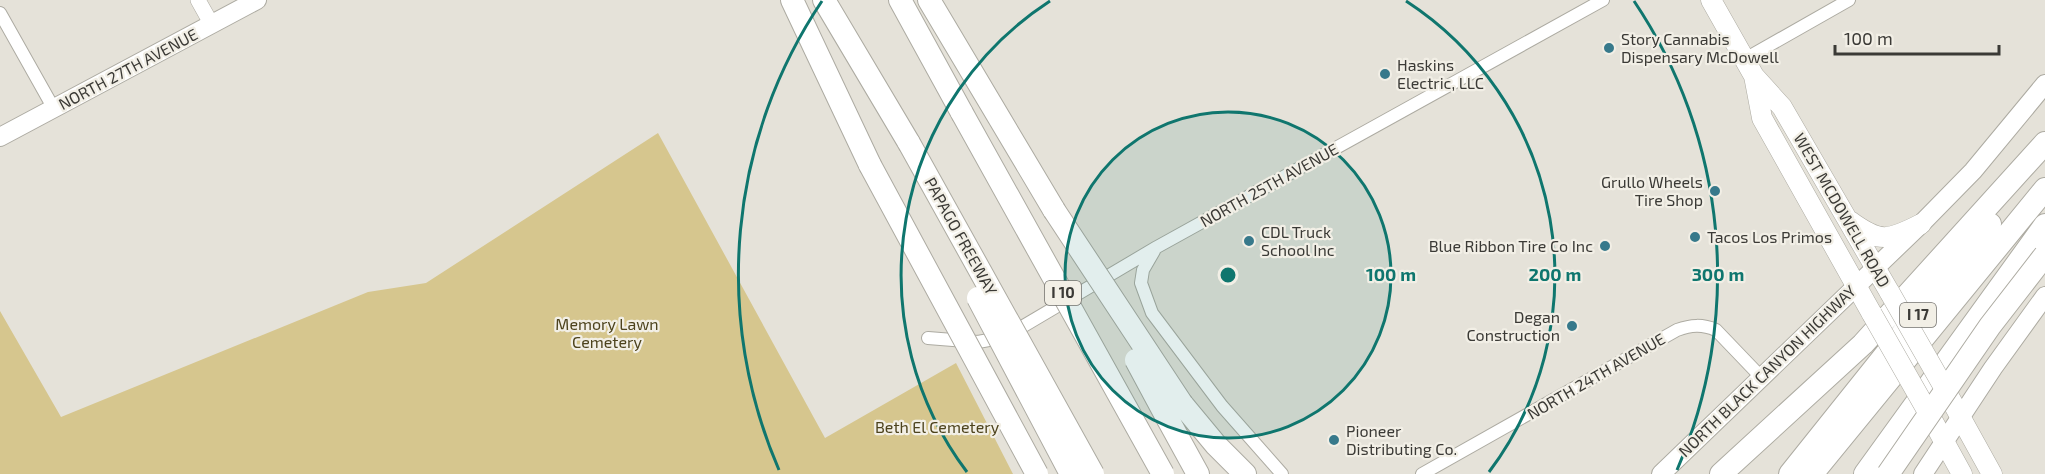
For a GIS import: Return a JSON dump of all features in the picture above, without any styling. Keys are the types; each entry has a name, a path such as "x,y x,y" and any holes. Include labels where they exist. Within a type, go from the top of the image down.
{"highway":[{"path":"792,0 870,165 1037,474"},
{"name":"I 10","path":"900,0 1163,474"},
{"path":"929,0 1174,409 1198,474"},
{"name":"PAPAGO FREEWAY","path":"825,1 903,146 1094,474"},
{"path":"1721,474 1863,344 2045,144"},
{"path":"903,146 1071,474"},
{"name":"I 17","path":"1790,474 2045,155"},
{"path":"1812,474 2045,189"},
{"name":"I 17","path":"1824,474 2045,207"},
{"path":"1865,474 2045,225"},
{"path":"1888,474 1990,326 2045,255"},
{"path":"1174,409 1216,445 1245,474"},
{"path":"1706,474 1767,430"}],"main road":[{"name":"NORTH 27TH AVENUE","path":"0,137 257,0"},
{"name":"WEST MCDOWELL ROAD","path":"1711,0 1749,67 1782,107 1992,474"},
{"name":"WEST MCDOWELL ROAD","path":"1749,67 1762,118 1962,474"},
{"name":"NORTH BLACK CANYON HIGHWAY","path":"1661,474 1875,266 1921,225 1973,171 2045,84"},
{"path":"1847,218 1870,234 1883,238 1894,237 1921,225"},
{"path":"1923,474 2045,296"}],"street":[{"path":"198,0 212,25"},
{"name":"NORTH 25TH AVENUE","path":"928,339 978,342 1005,337 1156,248 1603,0"},
{"path":"1749,67 1849,0"},
{"path":"0,13 54,108"},
{"path":"1156,248 1143,270 1141,284 1152,313 1222,406 1282,474"},
{"name":"NORTH 24TH AVENUE","path":"1422,474 1677,330 1687,327 1707,326 1716,330 1762,378"}],"green space":[{"name":"Memory Lawn Cemetery","path":"658,133 825,438 956,363 1013,474 0,474 0,311 61,417 368,292 426,283"}],"place":[{"name":"Story Cannabis Dispensary McDowell","path":"1609,48"},
{"name":"Haskins Electric, LLC","path":"1385,74"},
{"name":"Grullo Wheels Tire Shop","path":"1715,191"},
{"name":"Tacos Los Primos","path":"1695,237"},
{"name":"CDL Truck School Inc","path":"1249,241"},
{"name":"Blue Ribbon Tire Co Inc","path":"1605,246"},
{"name":"Degan Construction","path":"1572,326"},
{"name":"Pioneer Distributing Co.","path":"1334,440"}],"park label":[{"name":"Beth El Cemetery","path":"937,427"}]}
